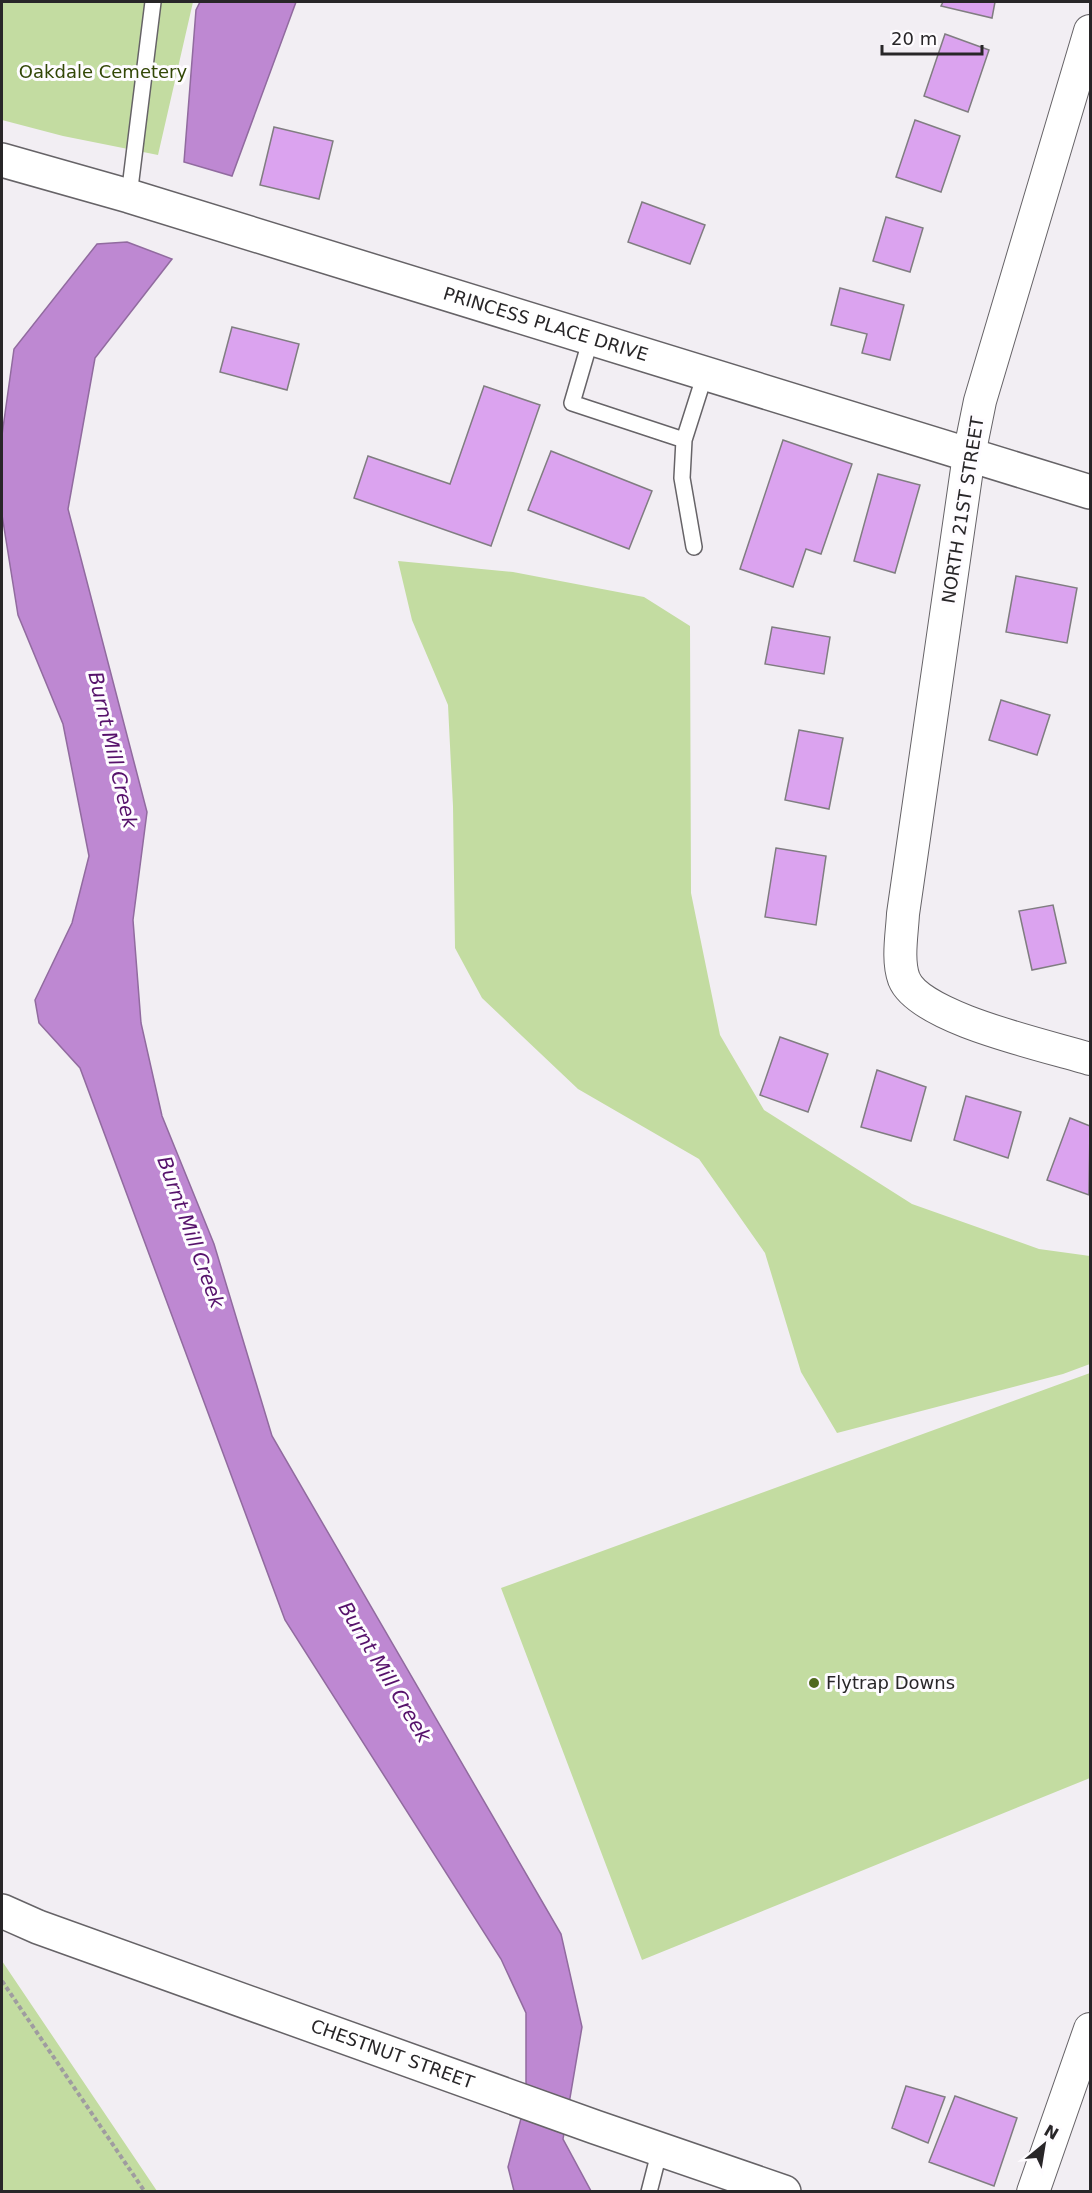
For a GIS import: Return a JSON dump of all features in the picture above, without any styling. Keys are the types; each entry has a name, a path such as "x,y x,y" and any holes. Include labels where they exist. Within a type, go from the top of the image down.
{"street":[{"name":"NORTH 21ST STREET","path":"1090,31 980,401 969,454 903,914 901,951 904,979 919,997 958,1019 1090,1059"},
{"name":"PRINCESS PLACE DRIVE","path":"2,160 129,196 1090,492"},
{"name":"CHESTNUT STREET","path":"2,1911 38,1927 595,2127 784,2192"},
{"path":"1033,2192 1090,2029"}],"lane":[{"path":"129,196 153,2"},
{"path":"591,338 572,403 684,440"},
{"path":"694,547 682,478 684,440 705,374"},
{"path":"649,2192 660,2149"}],"path":[{"path":"2,1981 145,2192"}],"green space":[{"name":"Oakdale Cemetery","path":"2,2 193,2 158,155 63,136 2,120"},
{"path":"398,561 513,572 644,597 690,626 691,893 720,1035 764,1110 912,1204 1039,1249 1090,1256 1090,1364 1063,1374 837,1433 801,1372 765,1253 699,1159 578,1089 482,998 455,948 453,806 448,705 412,620"},
{"name":"Flytrap Downs","path":"1090,1373 1090,1778 642,1960 501,1588"},
{"path":"2,1961 157,2191 2,2191"}],"water":[{"path":"200,2 296,2 232,176 184,162 196,10"},
{"name":"Burnt Mill Creek","path":"127,242 172,259 95,358 68,509 147,812 133,920 141,1023 162,1116 214,1244 272,1436 561,1934 582,2027 563,2139 591,2191 514,2191 508,2167 526,2100 526,2013 501,1959 285,1620 80,1068 39,1023 35,1000 72,923 89,856 63,724 18,615 2,515 2,435 14,349 97,244"}],"building":[{"path":"943,2 995,2 992,18 941,6"},
{"path":"945,34 989,50 968,112 924,96"},
{"path":"915,120 960,136 941,192 896,177"},
{"path":"274,127 333,141 319,199 260,185"},
{"path":"642,202 705,225 690,264 628,242"},
{"path":"886,217 923,228 910,272 873,261"},
{"path":"840,288 904,305 890,360 862,353 867,334 831,325"},
{"path":"232,327 299,344 287,390 220,372"},
{"path":"484,386 540,405 491,546 354,498 368,456 450,484"},
{"path":"783,440 852,464 821,554 806,549 793,587 740,569"},
{"path":"551,451 652,491 629,549 528,510"},
{"path":"878,474 920,485 895,573 854,561"},
{"path":"1016,576 1077,588 1067,643 1006,632"},
{"path":"772,627 830,637 824,674 765,664"},
{"path":"1001,700 1050,715 1037,755 989,740"},
{"path":"799,730 843,738 829,809 785,800"},
{"path":"776,848 826,856 816,925 765,917"},
{"path":"1053,905 1066,963 1032,970 1019,911"},
{"path":"780,1037 828,1054 808,1112 760,1095"},
{"path":"877,1070 926,1087 911,1141 861,1127"},
{"path":"966,1096 1021,1112 1008,1158 954,1140"},
{"path":"1070,1118 1090,1126 1089,1195 1047,1180"},
{"path":"906,2086 945,2097 928,2143 892,2128"},
{"path":"955,2096 1017,2118 994,2186 929,2162"}],"place":[{"name":"Flytrap Downs","path":"814,1683"}]}
